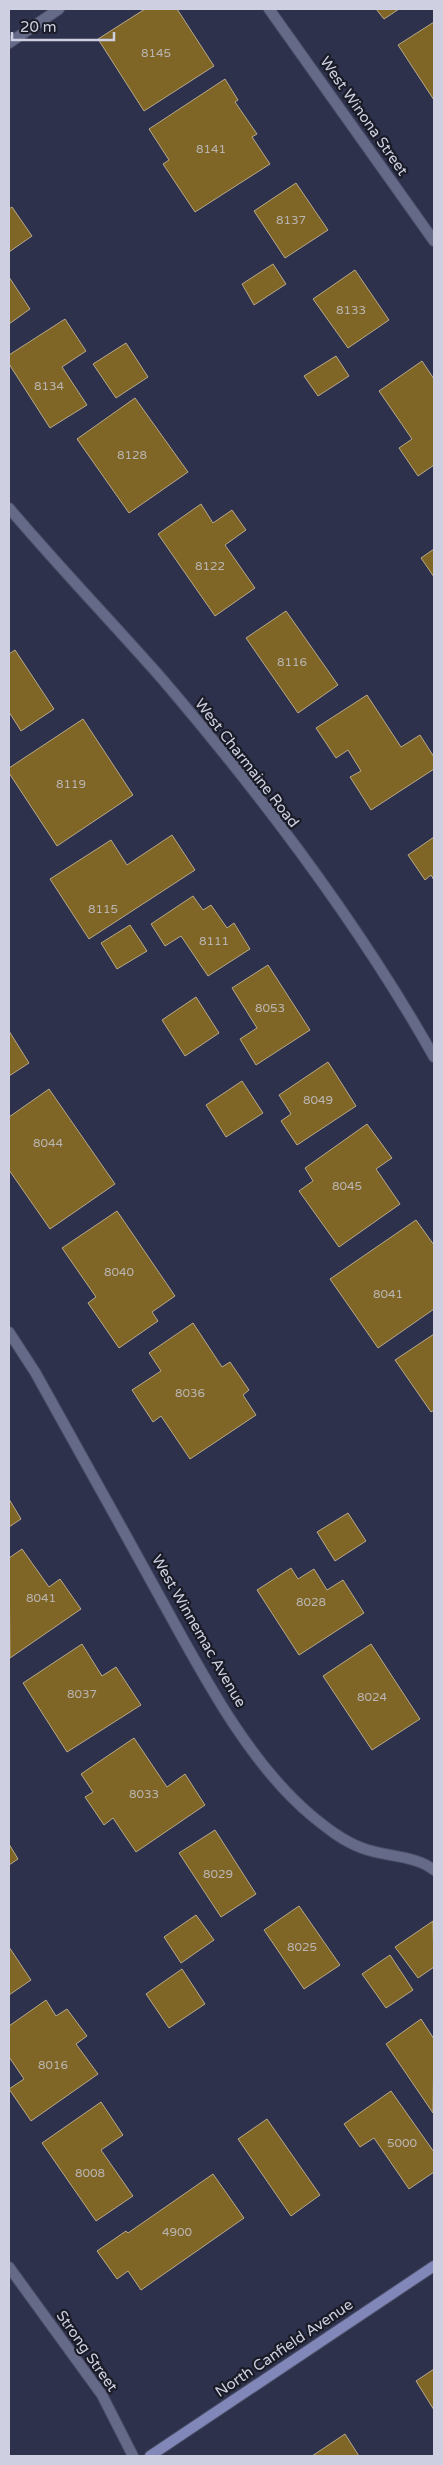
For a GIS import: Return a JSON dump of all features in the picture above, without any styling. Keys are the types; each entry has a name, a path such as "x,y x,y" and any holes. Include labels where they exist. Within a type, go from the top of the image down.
{"street":[{"path":"9,42 59,9"},
{"name":"West Winona Street","path":"269,9 434,241"},
{"name":"West Charmaine Road","path":"9,508 163,680 232,765 372,953 434,1057"},
{"name":"West Winnemac Avenue","path":"9,1332 35,1372 208,1683 252,1749 282,1787 310,1814 337,1836 363,1849 398,1856 429,1866 434,1870"},
{"name":"North Canfield Avenue","path":"150,2456 434,2266"},
{"name":"Strong Street","path":"9,2267 102,2395 134,2456"}],"building":[{"path":"145,9 177,9 214,66 144,111 98,39"},
{"path":"376,9 399,9 384,19"},
{"path":"434,22 434,100 398,45"},
{"path":"225,79 238,100 235,102 257,134 252,137 270,164 195,212 163,164 169,160 149,129"},
{"path":"296,183 328,230 285,258 254,211"},
{"path":"12,207 32,236 9,252 9,209"},
{"path":"273,264 286,284 254,305 242,284"},
{"path":"355,270 389,320 348,348 313,299"},
{"path":"9,277 30,309 9,324"},
{"path":"65,319 86,351 62,367 87,405 50,428 9,364 9,355"},
{"path":"126,343 148,377 116,398 93,364"},
{"path":"336,356 349,376 318,396 304,376"},
{"path":"422,361 434,379 434,465 418,476 399,448 412,439 379,391"},
{"path":"135,398 188,472 129,513 77,439"},
{"path":"201,504 213,523 232,510 246,530 225,545 255,588 215,616 158,534"},
{"path":"434,549 434,577 421,558"},
{"path":"286,611 338,685 298,713 246,638"},
{"path":"15,650 54,709 21,731 9,712 9,654"},
{"path":"367,695 401,747 420,735 434,757 434,769 371,810 350,777 361,771 348,750 336,758 316,728"},
{"path":"83,719 133,795 57,846 9,773 9,768"},
{"path":"172,835 195,870 89,939 50,879 111,840 127,865"},
{"path":"434,837 434,880 431,875 425,880 408,855"},
{"path":"193,896 203,910 211,905 227,928 234,923 250,949 208,976 181,936 165,946 151,924"},
{"path":"130,925 147,951 117,969 101,943"},
{"path":"268,965 310,1030 256,1065 240,1039 257,1028 232,988"},
{"path":"196,997 219,1033 185,1056 162,1020"},
{"path":"9,1031 29,1063 9,1076"},
{"path":"328,1062 356,1106 297,1145 281,1121 291,1114 279,1095"},
{"path":"242,1081 263,1113 226,1137 206,1105"},
{"path":"49,1089 115,1184 50,1229 9,1170 9,1117"},
{"path":"367,1124 392,1158 376,1169 400,1204 339,1247 299,1191 313,1181 305,1168"},
{"path":"117,1211 175,1296 152,1312 158,1321 119,1348 88,1303 96,1297 62,1248"},
{"path":"416,1220 434,1245 434,1309 378,1348 330,1279"},
{"path":"193,1323 222,1367 230,1362 249,1390 243,1395 256,1415 190,1459 161,1416 153,1422 132,1390 161,1371 149,1353"},
{"path":"434,1334 434,1410 431,1412 395,1360"},
{"path":"9,1499 21,1519 9,1527"},
{"path":"348,1513 366,1541 335,1561 317,1532"},
{"path":"22,1549 49,1587 60,1579 81,1609 10,1658 9,1558"},
{"path":"291,1568 298,1579 314,1569 327,1590 343,1580 364,1613 299,1655 257,1590"},
{"path":"82,1644 102,1676 116,1667 141,1705 67,1752 23,1683"},
{"path":"371,1644 420,1719 372,1750 323,1676"},
{"path":"134,1738 167,1787 185,1774 205,1805 136,1852 113,1818 104,1825 85,1797 93,1792 81,1774"},
{"path":"215,1830 256,1894 221,1917 179,1853"},
{"path":"9,1844 18,1859 9,1865"},
{"path":"299,1906 340,1965 304,1989 264,1930"},
{"path":"196,1915 214,1940 181,1963 164,1937"},
{"path":"433,1921 434,1967 418,1978 395,1947"},
{"path":"9,1947 31,1980 9,1995"},
{"path":"390,1955 413,1990 386,2008 362,1974"},
{"path":"182,1969 205,2004 169,2028 146,1994"},
{"path":"46,2000 56,2016 67,2009 87,2036 76,2044 98,2074 31,2121 9,2089 24,2079 9,2057 9,2026"},
{"path":"421,2019 434,2039 433,2113 386,2044"},
{"path":"391,2091 434,2152 434,2172 409,2189 374,2138 360,2147 344,2124"},
{"path":"101,2102 123,2135 101,2150 133,2196 96,2221 42,2143"},
{"path":"267,2119 320,2195 291,2216 238,2139"},
{"path":"213,2174 244,2218 141,2290 128,2271 117,2279 97,2251 126,2231 128,2233"},
{"path":"434,2369 434,2410 416,2381"},
{"path":"345,2434 359,2456 312,2456"}]}
